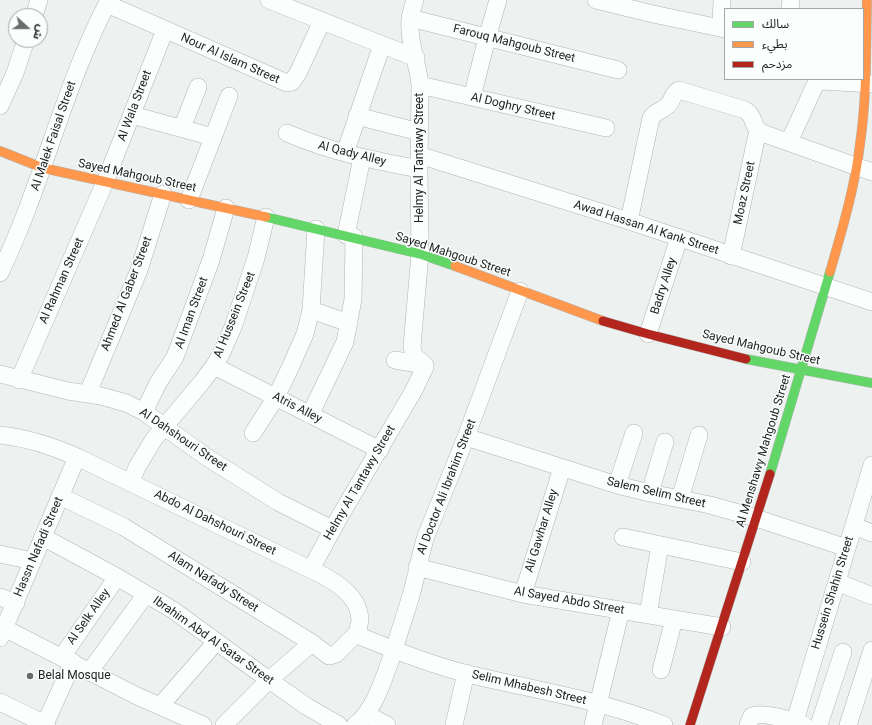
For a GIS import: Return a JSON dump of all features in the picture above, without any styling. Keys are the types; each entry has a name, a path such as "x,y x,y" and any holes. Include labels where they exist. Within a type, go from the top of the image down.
{"street":[{"path":"269,0 416,58"},
{"name":"Helmy Al Tantawy Street","path":"311,569 332,529 380,450 414,390 425,365 414,356 412,352 420,254 420,85 410,31 410,18 415,0"},
{"path":"472,97 498,0"},
{"path":"596,0 654,7 723,28 722,0"},
{"name":"Al Menshawy Mahgoub Street","path":"690,725 802,371 844,224 864,169 863,118 869,84 867,0"},
{"name":"Nour Al Islam Street","path":"108,2 165,30 287,83 292,82 298,73 322,21"},
{"name":"Al Malek Faisal Street","path":"0,273 18,233 43,168 86,47 108,2"},
{"name":"Farouq Mahgoub Street","path":"410,18 618,70"},
{"name":"Al Wala Street","path":"105,182 165,30"},
{"path":"345,153 382,45"},
{"path":"0,106 15,73 23,48"},
{"path":"789,142 816,83 822,81 869,84"},
{"name":"Al Doghry Street","path":"420,85 606,128"},
{"path":"182,128 198,88"},
{"path":"629,221 650,118 658,110 667,106 675,92 679,90 745,110 753,117 758,130 864,169"},
{"path":"189,200 229,96"},
{"path":"132,115 214,136"},
{"path":"357,116 419,132"},
{"name":"Moaz Street","path":"731,256 758,130"},
{"name":"Al Qady Alley","path":"287,133 315,144 362,158 419,162"},
{"name":"Sayed Mahgoub Street","path":"0,151 43,168 316,228 420,254 556,304 619,326 648,334 755,361 872,383"},
{"path":"310,415 345,342 349,323 353,299 350,236 362,158"},
{"name":"Awad Hassan Al Kank Street","path":"419,162 629,221 872,302"},
{"name":"Al Rahman Street","path":"19,380 105,182"},
{"name":"Ahmed Al Gaber Street","path":"88,393 139,270 163,194"},
{"name":"Al Iman Street","path":"144,412 158,383 175,357 211,260 226,208"},
{"name":"Al Hussein Street","path":"131,482 145,453 164,427 214,366 238,313 256,258 266,217"},
{"path":"253,433 276,397 304,334 311,310 316,228"},
{"name":"Badry Alley","path":"648,334 679,238"},
{"name":"Al Doctor Ali Ibrahim Street","path":"361,720 377,696 411,596 417,567 426,536 466,437 520,290"},
{"path":"311,310 349,323"},
{"path":"395,360 425,365"},
{"name":"Atris Alley","path":"214,366 380,450"},
{"name":"Al Dahshouri Street","path":"0,374 19,380 68,391 88,393 126,403 144,412 192,448 278,502 332,529"},
{"path":"617,485 634,433"},
{"name":"Abdo Al Dahshouri Street","path":"0,435 40,442 77,456 311,569 342,586 351,596 359,614 358,632"},
{"path":"680,499 699,435"},
{"name":"Salem Selim Street","path":"466,437 617,485 710,505 756,518 847,548"},
{"path":"650,493 665,442"},
{"name":"Hassn Nafadi Street","path":"2,633 8,600 32,561 77,456"},
{"name":"Hussein Shahin Street","path":"800,723 837,582 872,465"},
{"name":"Ali Gawhar Alley","path":"523,594 562,468"},
{"name":"Alam Nafady Street","path":"60,496 124,527 312,643 327,654 334,655 358,632"},
{"path":"854,526 872,533"},
{"name":"Ibrahim Abd Al Satar Street","path":"43,537 118,577 173,610 306,706 339,725"},
{"path":"623,537 742,562"},
{"path":"648,615 660,545"},
{"path":"0,554 32,561"},
{"name":"Al Sayed Abdo Street","path":"417,567 523,594 722,627"},
{"name":"Al Selk Alley","path":"46,724 67,659 118,577"},
{"path":"837,582 872,596"},
{"path":"90,671 146,594"},
{"path":"593,725 621,610"},
{"path":"661,670 674,619"},
{"path":"358,632 362,637 394,649"},
{"path":"2,633 67,659 124,689 203,725"},
{"path":"160,706 216,642"},
{"path":"224,725 269,680 312,643"},
{"name":"Selim Mhabesh Street","path":"394,649 433,664 466,674 622,710 664,725"},
{"path":"848,725 872,650"},
{"path":"819,725 843,652"},
{"path":"454,725 466,674"},
{"path":"0,702 46,724"},
{"path":"752,720 759,714 800,723"},
{"path":"361,720 387,725"}],"traffic: fast":[{"path":"266,217 420,254 455,266"},
{"path":"770,474 830,272"},
{"path":"746,359 872,383"}],"traffic: slow":[{"path":"830,272 858,160 865,90 867,0"},
{"path":"0,151 43,168 266,217"},
{"path":"455,266 603,321"}],"traffic: jam":[{"path":"603,321 746,359"},
{"path":"690,725 770,474"}],"place":[{"name":"Belal Mosque","path":"30,676"}]}
